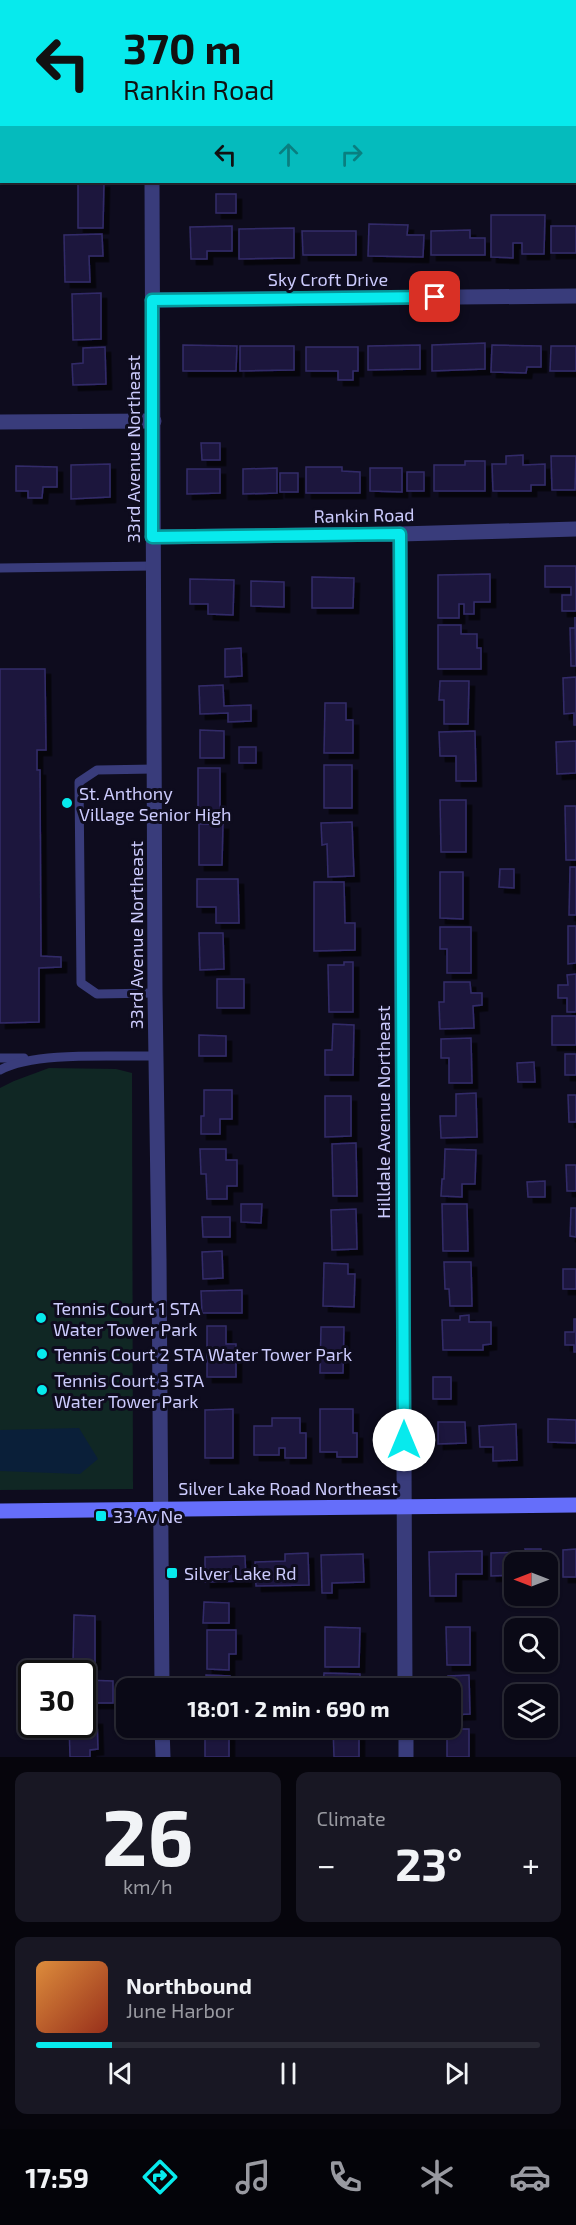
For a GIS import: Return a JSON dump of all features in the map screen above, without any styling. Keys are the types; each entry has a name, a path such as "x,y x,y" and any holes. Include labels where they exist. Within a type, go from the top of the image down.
{"main road":[{"name":"Silver Lake Road Northeast","path":"0,1511 576,1505"}],"street":[{"name":"33rd Avenue Northeast","path":"152,183 155,993 162,1678"},
{"name":"Sky Croft Drive","path":"152,300 576,296"},
{"path":"0,422 154,421"},
{"name":"Rankin Road","path":"152,537 576,529"},
{"name":"Hilldale Avenue Northeast","path":"400,534 405,1678"},
{"path":"162,1738 163,1757"},
{"path":"406,1738 406,1757"}],"lane":[{"path":"0,568 153,566"},
{"path":"154,769 97,770 79,782 81,983 97,994 155,993"},
{"path":"0,1058 156,1056"},
{"path":"0,1070 10,1065 47,1058"}],"green space":[{"path":"49,1068 116,1069 132,1073 133,1489 0,1490 0,1088"}],"water":[{"path":"79,1428 98,1459 80,1474 0,1471 0,1430"}],"building":[{"path":"78,183 104,183 103,228 78,228"},
{"path":"216,194 236,194 236,213 216,213"},
{"path":"491,215 545,215 544,254 522,254 522,243 513,243 513,258 491,257"},
{"path":"369,224 408,225 407,235 424,235 423,257 368,256"},
{"path":"232,226 232,251 207,251 207,259 191,259 190,227"},
{"path":"551,226 576,226 576,253 551,253"},
{"path":"294,228 294,258 239,259 239,229"},
{"path":"470,230 470,238 485,238 485,255 431,255 431,231"},
{"path":"302,231 356,231 356,255 303,255"},
{"path":"102,234 103,256 89,256 90,282 65,282 64,235"},
{"path":"101,293 101,339 73,340 72,294"},
{"path":"485,343 485,369 432,371 432,345"},
{"path":"183,345 237,346 236,371 183,371"},
{"path":"420,345 420,369 368,370 368,346"},
{"path":"492,345 541,346 541,367 527,367 526,373 491,372"},
{"path":"240,346 294,346 294,370 240,371"},
{"path":"551,346 576,346 576,371 550,371"},
{"path":"105,347 106,384 73,385 72,364 83,363 83,348"},
{"path":"306,347 358,347 358,371 353,371 353,380 338,380 338,371 306,371"},
{"path":"201,443 220,443 220,460 202,460"},
{"path":"523,455 523,465 545,464 545,485 531,485 531,491 493,491 492,464 506,464 506,456"},
{"path":"551,456 576,456 575,490 552,490"},
{"path":"465,461 485,461 485,491 434,491 434,465 465,465"},
{"path":"110,464 110,497 71,499 71,465"},
{"path":"16,466 57,467 57,487 43,487 42,498 28,498 28,491 16,491"},
{"path":"306,467 342,467 342,471 360,472 360,493 306,493"},
{"path":"277,468 277,493 243,494 243,469"},
{"path":"370,468 402,468 402,492 370,491"},
{"path":"187,469 220,469 220,493 187,494"},
{"path":"407,472 424,472 424,491 407,491"},
{"path":"280,473 298,473 298,492 280,492"},
{"path":"545,566 576,566 576,611 562,611 562,595 571,595 571,587 545,587"},
{"path":"490,574 490,602 474,602 474,614 464,614 464,604 459,604 459,618 438,618 438,575"},
{"path":"312,577 354,578 353,608 312,608"},
{"path":"190,579 234,580 233,615 208,614 208,604 190,604"},
{"path":"251,581 284,582 284,607 251,606"},
{"path":"575,617 576,666 571,666 570,628 575,628"},
{"path":"438,625 461,625 461,634 477,634 477,648 481,648 481,669 438,669"},
{"path":"241,648 242,676 225,677 225,649"},
{"path":"0,669 45,669 46,750 37,750 37,770 40,770 41,956 61,957 61,967 39,968 39,1022 0,1023"},
{"path":"576,677 576,725 574,725 574,713 564,714 563,678"},
{"path":"440,681 469,681 468,724 444,724 444,700 439,700"},
{"path":"223,685 224,706 251,705 251,721 228,722 228,713 200,714 199,686"},
{"path":"325,703 346,703 346,720 353,720 353,753 324,753"},
{"path":"200,730 224,731 224,758 200,758"},
{"path":"475,731 476,781 456,781 456,756 440,756 439,732"},
{"path":"576,741 576,773 557,774 556,742"},
{"path":"239,747 256,747 256,763 239,763"},
{"path":"324,765 352,765 352,808 324,808"},
{"path":"198,768 220,768 220,812 198,813"},
{"path":"440,800 466,800 466,852 441,852"},
{"path":"565,806 576,806 576,860 566,860"},
{"path":"352,822 354,876 328,877 327,844 322,845 321,823"},
{"path":"199,824 223,824 222,865 199,865"},
{"path":"570,867 576,867 576,915 569,915"},
{"path":"500,869 514,869 514,888 499,887"},
{"path":"440,872 463,872 463,919 440,918"},
{"path":"197,879 238,879 239,923 216,923 216,907 197,907"},
{"path":"314,882 344,882 345,923 355,923 355,950 314,951"},
{"path":"568,926 576,926 576,963 568,964"},
{"path":"440,927 471,927 471,973 447,973 447,949 440,949"},
{"path":"199,933 223,933 224,969 200,970"},
{"path":"344,962 353,962 353,1012 329,1012 328,965 344,965"},
{"path":"576,974 576,1012 567,1012 567,998 558,998 558,985 568,985 567,975"},
{"path":"217,979 244,979 244,1008 217,1008"},
{"path":"444,982 470,982 471,993 482,993 482,1005 473,1006 474,1028 440,1029 439,1002 444,1002"},
{"path":"552,1016 576,1016 576,1045 552,1045"},
{"path":"333,1024 354,1025 353,1075 325,1075 325,1050 332,1050"},
{"path":"199,1035 226,1036 226,1056 199,1056"},
{"path":"471,1038 472,1083 449,1083 449,1058 441,1058 441,1039"},
{"path":"565,1054 576,1054 576,1075 565,1075"},
{"path":"534,1062 535,1082 518,1082 517,1063"},
{"path":"204,1090 232,1090 232,1119 220,1119 220,1134 201,1134"},
{"path":"476,1093 477,1137 441,1138 440,1116 456,1116 456,1094"},
{"path":"568,1095 576,1095 576,1122 569,1122"},
{"path":"325,1096 351,1096 351,1136 325,1137"},
{"path":"356,1143 357,1196 333,1196 332,1144"},
{"path":"200,1149 226,1149 226,1160 237,1160 237,1186 227,1186 227,1199 207,1199 206,1174 201,1174"},
{"path":"445,1149 476,1150 475,1184 462,1184 462,1197 441,1196"},
{"path":"566,1165 576,1165 576,1191 567,1191"},
{"path":"545,1181 545,1197 528,1197 527,1182"},
{"path":"241,1204 262,1204 261,1223 241,1222"},
{"path":"442,1204 467,1204 468,1251 443,1251"},
{"path":"571,1208 576,1208 576,1237 570,1236"},
{"path":"356,1209 357,1249 332,1250 331,1210"},
{"path":"202,1217 230,1217 230,1237 203,1237"},
{"path":"222,1251 223,1278 203,1279 202,1252"},
{"path":"444,1262 471,1262 472,1306 450,1306 449,1289 445,1289"},
{"path":"324,1263 348,1264 348,1274 355,1274 354,1307 323,1306"},
{"path":"563,1269 576,1269 576,1289 563,1289"},
{"path":"242,1290 242,1313 202,1313 201,1291"},
{"path":"469,1315 469,1322 491,1322 491,1344 483,1345 483,1350 443,1350 442,1320 460,1320 460,1316"},
{"path":"574,1319 576,1319 576,1352 574,1352 574,1345 565,1345 565,1332 574,1332"},
{"path":"207,1326 226,1326 226,1344 236,1344 236,1377 207,1377"},
{"path":"321,1327 344,1327 343,1373 320,1373"},
{"path":"433,1377 451,1377 451,1399 433,1399"},
{"path":"233,1409 233,1458 205,1458 205,1410"},
{"path":"320,1409 353,1409 353,1433 357,1433 357,1457 337,1457 337,1452 320,1452"},
{"path":"272,1418 300,1418 300,1433 306,1433 306,1458 285,1458 285,1448 279,1448 279,1455 254,1455 254,1426 272,1426"},
{"path":"548,1419 576,1420 576,1443 548,1442"},
{"path":"438,1422 465,1422 466,1443 438,1444"},
{"path":"516,1424 517,1460 493,1461 493,1447 480,1447 479,1426"},
{"path":"525,1549 541,1549 541,1552 526,1552"},
{"path":"576,1549 576,1577 563,1577 563,1550"},
{"path":"482,1551 482,1574 456,1574 456,1596 430,1596 429,1552"},
{"path":"308,1553 309,1585 256,1586 255,1562 285,1561 285,1554"},
{"path":"491,1553 504,1553 504,1575 491,1576"},
{"path":"363,1554 364,1582 332,1583 332,1593 322,1593 321,1555"},
{"path":"245,1556 246,1581 205,1582 205,1557"},
{"path":"204,1602 229,1603 229,1623 203,1623"},
{"path":"74,1615 95,1616 95,1660 73,1660"},
{"path":"325,1627 360,1628 359,1667 325,1667"},
{"path":"446,1627 470,1627 470,1665 447,1665"},
{"path":"207,1630 236,1630 236,1654 229,1654 229,1670 207,1669"},
{"path":"324,1673 360,1674 360,1678 324,1678"},
{"path":"206,1675 230,1676 230,1678 206,1678"},
{"path":"469,1675 470,1714 461,1714 461,1678 448,1678 448,1676"},
{"path":"96,1680 113,1681 113,1703 96,1703"},
{"path":"97,1719 98,1749 90,1750 90,1757 70,1757 69,1738 96,1738"},
{"path":"461,1729 469,1729 469,1757 447,1757 447,1738 461,1738"},
{"path":"205,1738 229,1738 229,1757 205,1757"},
{"path":"333,1738 359,1738 359,1757 334,1757"}],"place":[{"name":"St. Anthony Village Senior High","path":"67,803"},
{"name":"Tennis Court 1 STA Water Tower Park","path":"41,1318"},
{"name":"Tennis Court 2 STA Water Tower Park","path":"42,1354"},
{"name":"Tennis Court 3 STA Water Tower Park","path":"42,1390"},
{"name":"33 Av Ne","path":"101,1516"},
{"name":"Silver Lake Rd","path":"172,1573"}],"route":[{"path":"404,1440 400,534 152,537 154,421 152,300 435,297"}]}
